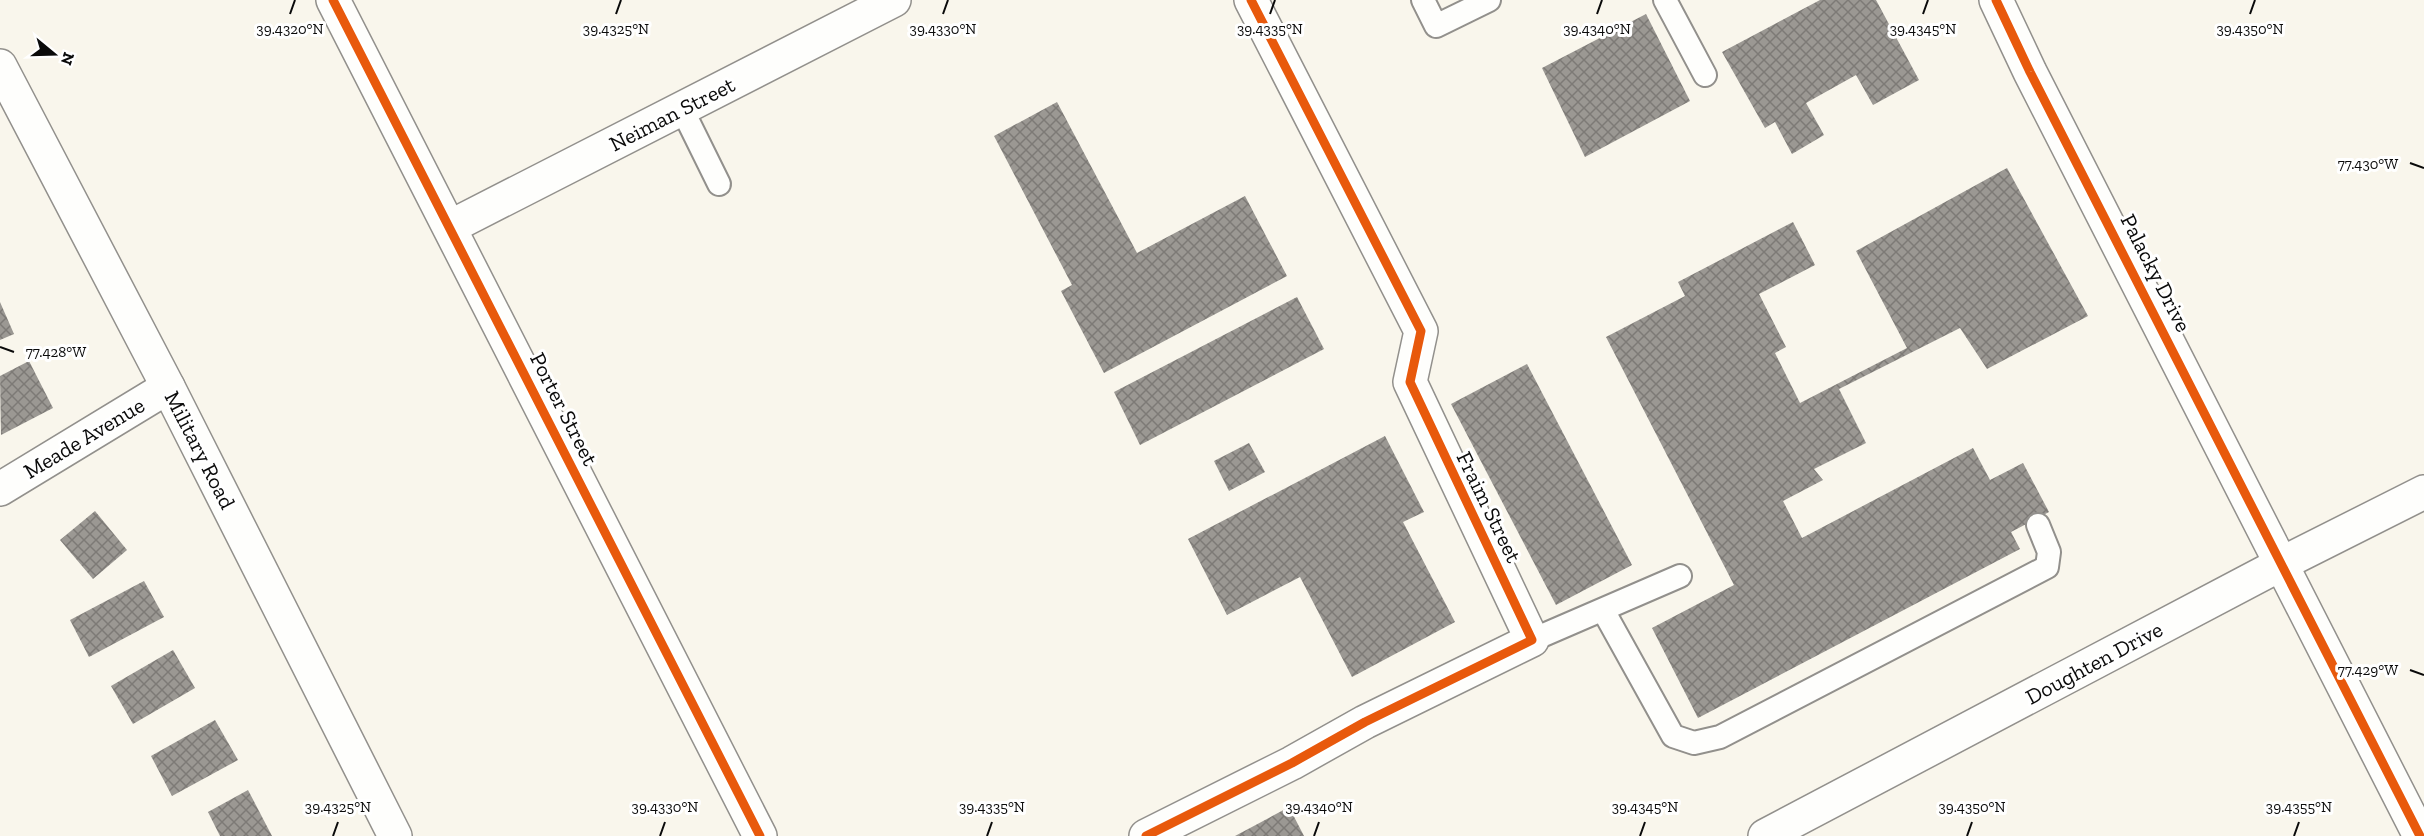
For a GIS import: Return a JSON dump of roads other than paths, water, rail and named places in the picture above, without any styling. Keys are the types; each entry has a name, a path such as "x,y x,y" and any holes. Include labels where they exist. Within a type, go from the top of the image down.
{"street":[{"name":"Porter Street","path":"333,0 760,836"},
{"name":"Neiman Street","path":"450,227 894,0"},
{"name":"Fraim Street","path":"1251,0 1421,331 1410,382 1532,640"},
{"name":"Palacky Drive","path":"1996,0 2030,72 2420,836"},
{"name":"Military Road","path":"0,66 168,387 395,836"},
{"name":"Meade Avenue","path":"0,489 168,387"},
{"name":"Doughten Drive","path":"1765,836 2281,564 2424,492"},
{"path":"1146,836 1365,722 1532,640"}],"lane":[{"path":"1423,0 1436,27 1490,0"},
{"path":"1665,0 1705,75"},
{"path":"682,109 719,184"},
{"path":"1603,610 1673,736 1694,743 1720,736 2047,567 2049,552 2038,525"},
{"path":"1532,640 1680,576"}]}
